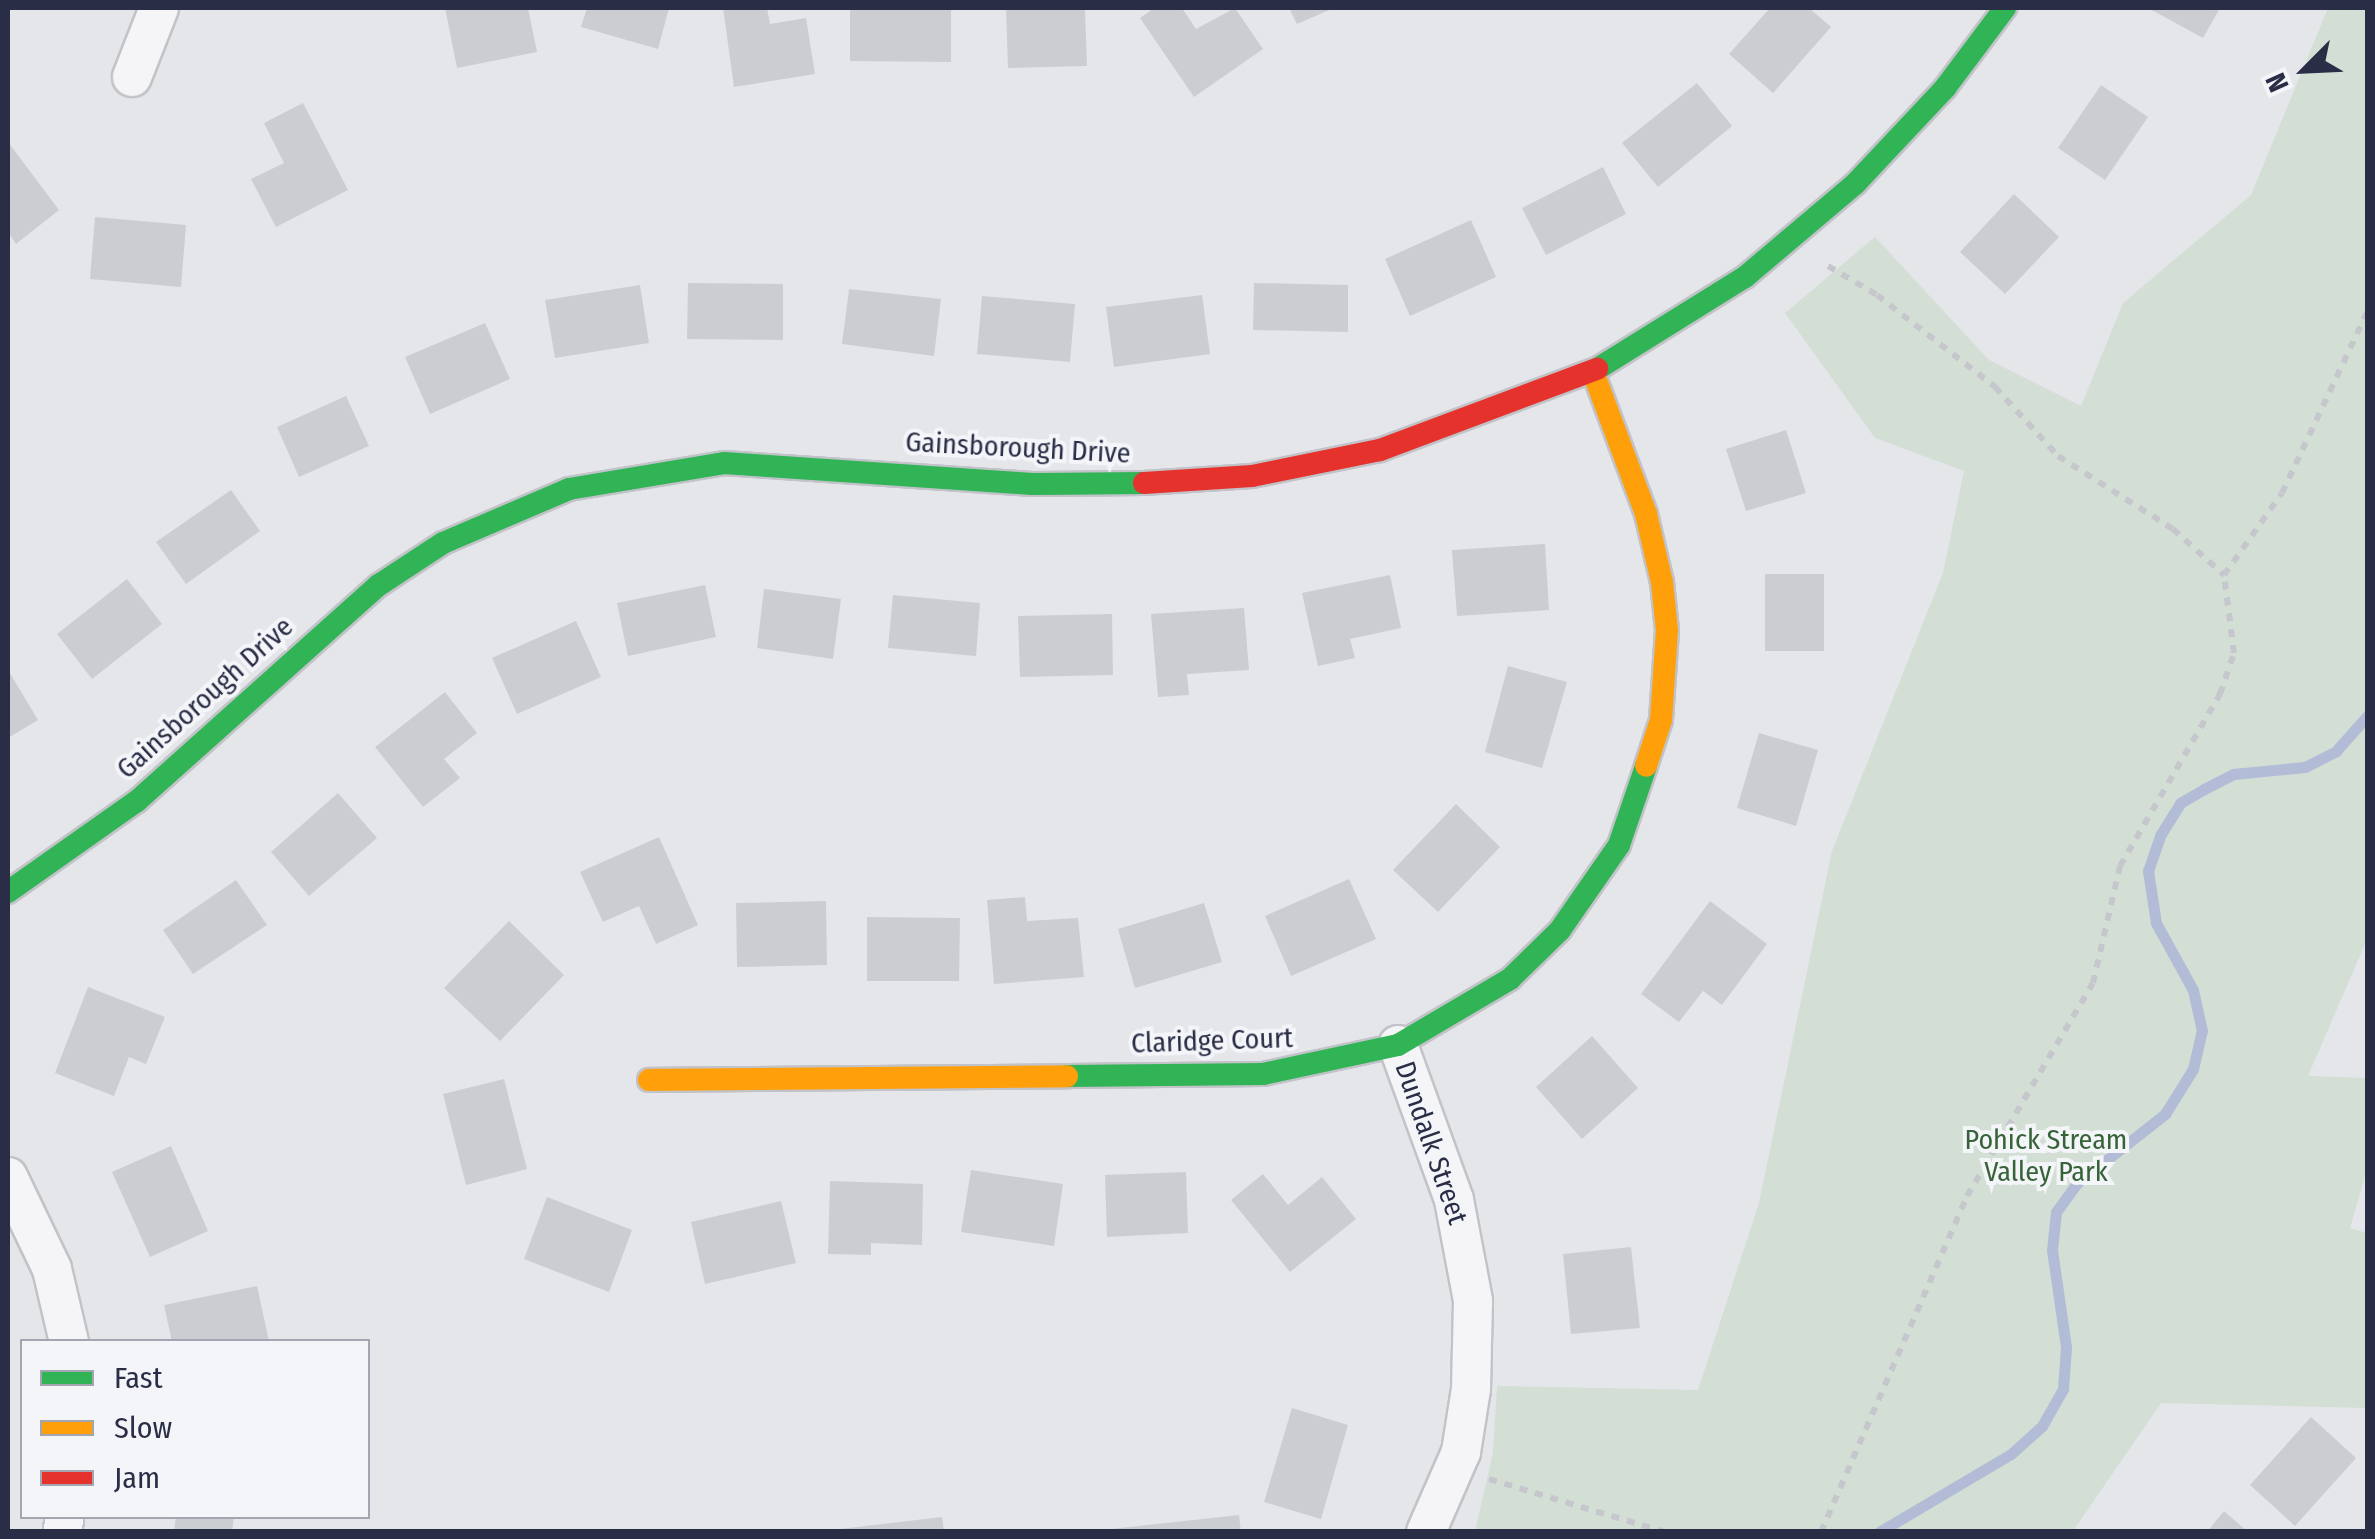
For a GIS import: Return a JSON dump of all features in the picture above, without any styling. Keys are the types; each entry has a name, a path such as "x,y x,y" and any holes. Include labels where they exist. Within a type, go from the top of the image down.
{"street":[{"path":"132,77 159,8"},
{"name":"Gainsborough Drive","path":"8,892 137,801 379,585 443,543 569,489 724,463 1050,484 1252,476 1412,440 1592,372 1716,296 1855,184 1945,88 2005,8"},
{"name":"Claridge Court","path":"650,1080 1263,1074 1398,1045 1510,978 1560,930 1619,845 1652,761 1667,672 1662,582 1646,514 1592,372"},
{"name":"Dundalk Street","path":"1398,1045 1454,1200 1473,1301 1471,1389 1454,1472 1426,1532"},
{"path":"8,1177 52,1269 68,1339"}],"path":[{"path":"1786,242 1877,296 1994,387 2058,456 2173,530 2224,575 2234,653 2220,694 2120,866 2094,983 1967,1196 1821,1532"},
{"path":"2224,575 2262,531 2339,383 2368,310"},
{"path":"1454,1472 1510,1482 1664,1532"}],"green space":[{"name":"Pohick Stream Valley Park","path":"2328,8 2368,8 2368,937 2308,1076 2367,1078 2367,1169 2350,1228 2367,1233 2367,1408 2161,1403 2073,1531 1475,1531 1493,1453 1497,1386 1698,1390 1759,1203 1832,851 1943,573 1964,471 1875,438 1785,313 1875,237 1989,360 2081,406 2123,303 2251,195"}],"building":[{"path":"445,8 528,8 537,52 457,68"},
{"path":"587,8 669,8 658,49 581,27"},
{"path":"723,8 767,8 770,24 806,18 815,74 734,87"},
{"path":"850,8 951,8 951,62 850,61"},
{"path":"1006,8 1085,8 1087,66 1008,68"},
{"path":"1154,8 1182,8 1196,29 1235,8 1263,49 1194,97 1140,18"},
{"path":"1289,8 1334,8 1297,24"},
{"path":"1770,8 1809,8 1831,27 1773,93 1729,54"},
{"path":"2148,8 2220,8 2203,38"},
{"path":"1697,83 1732,126 1658,187 1622,143"},
{"path":"2101,85 2148,117 2105,180 2058,148"},
{"path":"303,103 348,190 276,227 251,179 284,163 264,123"},
{"path":"8,142 59,210 16,244 8,232"},
{"path":"1603,167 1626,214 1546,255 1522,208"},
{"path":"2014,194 2059,237 2005,294 1960,252"},
{"path":"95,217 186,225 181,287 90,279"},
{"path":"1471,220 1496,277 1410,316 1385,259"},
{"path":"688,283 783,284 783,340 687,339"},
{"path":"1254,283 1348,285 1348,332 1253,330"},
{"path":"640,285 649,343 555,358 545,300"},
{"path":"849,289 941,299 934,356 842,344"},
{"path":"1202,295 1210,354 1114,367 1106,307"},
{"path":"982,296 1075,304 1070,362 977,354"},
{"path":"485,323 510,379 430,414 405,357"},
{"path":"346,396 369,446 299,477 277,427"},
{"path":"1786,430 1806,493 1746,511 1726,449"},
{"path":"231,490 260,531 186,584 156,542"},
{"path":"1545,544 1549,610 1457,616 1452,550"},
{"path":"1765,574 1824,574 1824,651 1765,651"},
{"path":"1390,575 1401,628 1350,639 1355,658 1318,666 1302,593"},
{"path":"127,579 162,624 92,679 57,634"},
{"path":"705,585 716,637 628,656 617,603"},
{"path":"764,589 841,599 833,659 757,648"},
{"path":"893,595 980,603 976,656 888,648"},
{"path":"1244,608 1249,670 1187,674 1189,695 1158,697 1151,614"},
{"path":"1112,614 1113,675 1020,677 1018,616"},
{"path":"576,621 601,677 517,714 492,658"},
{"path":"1508,666 1567,682 1542,768 1485,752"},
{"path":"8,670 38,720 8,738"},
{"path":"445,692 477,733 444,759 460,778 423,807 375,747"},
{"path":"1759,733 1818,750 1796,826 1737,808"},
{"path":"338,793 377,838 309,896 271,852"},
{"path":"1456,804 1500,847 1438,912 1393,870"},
{"path":"659,837 698,925 656,944 639,906 603,922 580,872"},
{"path":"1349,879 1376,939 1291,976 1265,916"},
{"path":"236,880 267,925 193,974 163,930"},
{"path":"1025,897 1027,921 1078,918 1084,977 994,984 987,900"},
{"path":"826,901 827,965 737,967 736,903"},
{"path":"1710,901 1767,944 1722,1005 1703,991 1679,1022 1641,994"},
{"path":"1204,903 1222,962 1135,988 1118,929"},
{"path":"867,917 960,918 959,981 867,981"},
{"path":"509,921 564,975 500,1041 444,988"},
{"path":"88,987 165,1017 146,1064 129,1057 114,1096 55,1073"},
{"path":"1592,1036 1638,1088 1582,1139 1536,1087"},
{"path":"504,1079 527,1169 466,1185 443,1094"},
{"path":"171,1146 208,1231 150,1257 112,1172"},
{"path":"971,1170 1063,1184 1054,1246 961,1232"},
{"path":"1186,1172 1188,1233 1107,1237 1105,1175"},
{"path":"1263,1174 1288,1205 1322,1177 1356,1219 1290,1272 1231,1200"},
{"path":"830,1181 923,1184 922,1245 871,1243 871,1255 828,1254"},
{"path":"547,1197 632,1230 609,1292 524,1259"},
{"path":"781,1201 796,1263 705,1284 691,1222"},
{"path":"1631,1247 1640,1328 1571,1334 1563,1254"},
{"path":"257,1286 269,1339 171,1339 164,1305"},
{"path":"1292,1408 1348,1425 1321,1519 1264,1502"},
{"path":"2311,1417 2356,1458 2295,1526 2250,1485"},
{"path":"2224,1511 2248,1532 2207,1532"},
{"path":"1239,1515 1241,1532 1111,1532 1111,1529"},
{"path":"942,1517 944,1532 840,1532 840,1529"},
{"path":"176,1519 234,1519 232,1532 174,1532"}],"waterway":[{"path":"1879,1532 2011,1454 2042,1426 2063,1389 2066,1347 2052,1250 2056,1212 2076,1184 2165,1114 2193,1069 2202,1031 2193,990 2156,923 2148,871 2161,834 2180,803 2204,789 2233,774 2305,767 2336,751 2368,715"}],"traffic: fast":[{"path":"1597,369 1745,277 1855,184 1945,88 2005,8"},
{"path":"8,892 137,801 379,585 443,543 569,489 724,463 1032,484 1144,483"},
{"path":"1067,1076 1263,1074 1398,1045 1510,979 1560,930 1619,845 1646,766"}],"traffic: slow":[{"path":"1593,372 1646,514 1662,582 1667,630 1661,720 1646,766"},
{"path":"649,1080 1067,1076"}],"traffic: jam":[{"path":"1144,483 1252,476 1380,450 1597,369"}]}
